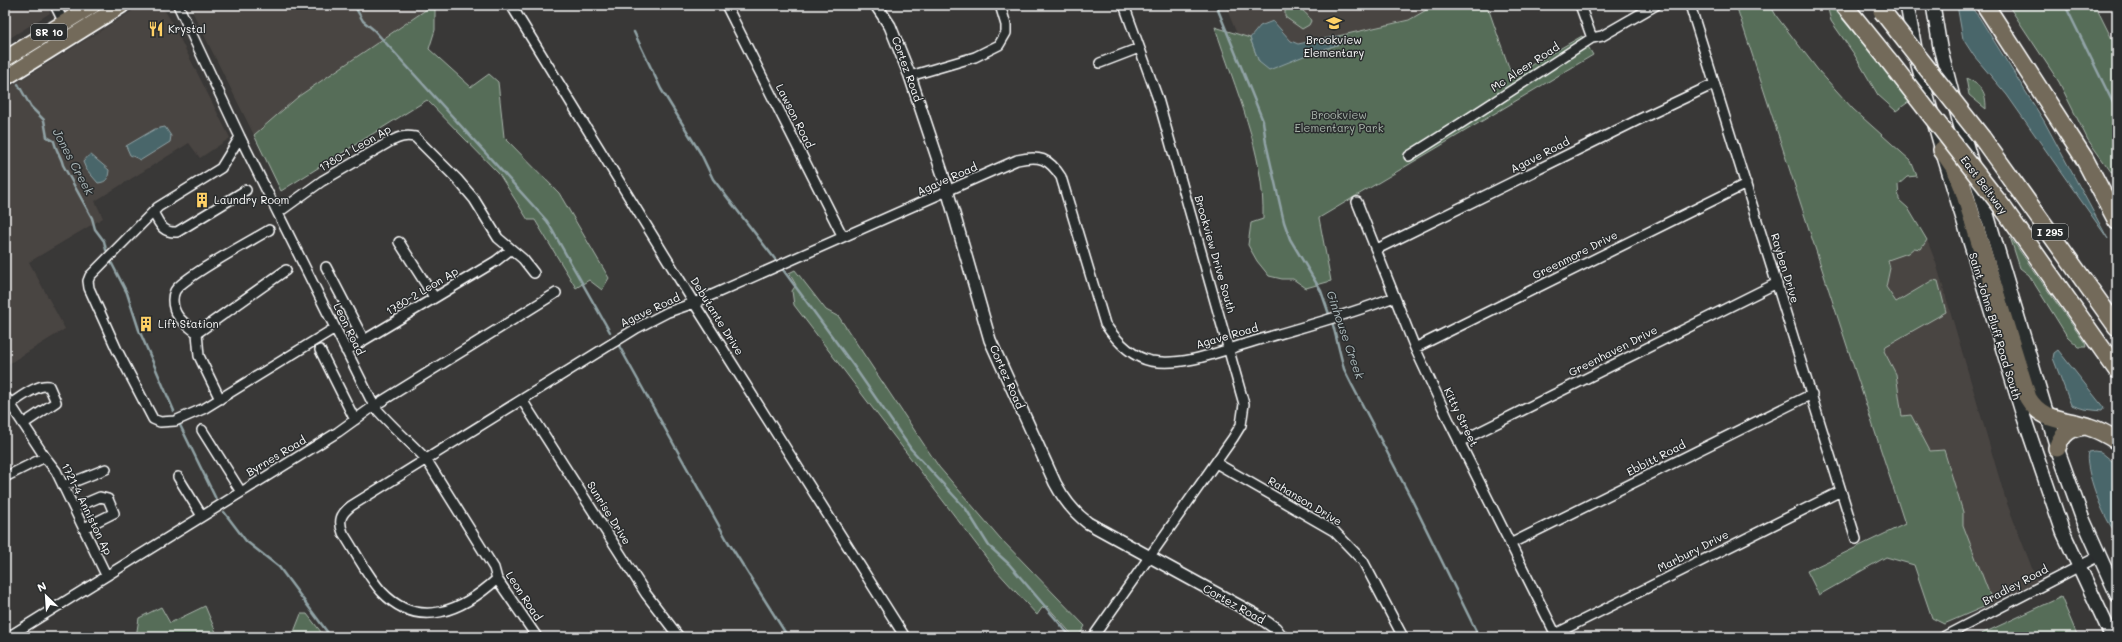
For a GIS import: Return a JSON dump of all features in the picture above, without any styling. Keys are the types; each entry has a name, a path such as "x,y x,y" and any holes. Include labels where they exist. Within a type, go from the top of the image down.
{"highway":[{"name":"SR 10","path":"5,59 92,5"},
{"name":"SR 10","path":"5,78 122,5"},
{"name":"East Beltway","path":"1844,5 2003,208 2117,370"},
{"path":"1985,5 2084,158 2117,221"},
{"name":"I 295","path":"1879,8 1982,138 2117,327"},
{"path":"50,50 50,40 62,33 64,23"},
{"path":"1942,150 1956,170 1962,184 2028,398 2036,410 2048,416 2088,426 2117,440"},
{"path":"2057,448 2062,436 2070,430 2088,426"}],"main road":[{"name":"Saint Johns Bluff Road South","path":"1907,5 1918,65 1942,150 2022,412 2061,525 2078,566 2112,637"},
{"path":"1933,5 1940,47 1960,124 2057,448 2098,556 2117,594"}],"street":[{"path":"55,5 64,23"},
{"name":"Leon Road","path":"178,5 240,137 279,212 346,352 374,406 389,423 417,447 426,459 494,568 497,579 537,637"},
{"name":"Debutante Drive","path":"511,5 694,303 905,637"},
{"name":"Lawson Road","path":"726,5 843,237"},
{"name":"Cortez Road","path":"876,5 890,26 910,76 942,172 990,340 1058,489 1065,501 1077,515 1149,557 1256,615 1275,628 1282,637"},
{"path":"910,76 975,56 999,45 1006,33 1006,25 1000,5"},
{"name":"Brookview Drive South","path":"1093,637 1216,463 1241,425 1244,404 1158,99 1124,5"},
{"path":"1580,5 1592,38"},
{"name":"Mc Aleer Road","path":"1409,156 1466,122 1519,84 1592,38 1602,36 1656,5"},
{"name":"Rayben Drive","path":"1690,5 1856,539"},
{"path":"1100,63 1139,48"},
{"name":"Agave Road","path":"1377,249 1688,95 1714,84"},
{"name":"1780-1 Leon Ap","path":"279,212 322,181 391,141 402,136 415,137 457,179 474,199 498,238 510,250 523,259 534,273"},
{"path":"240,137 220,168 170,198 153,212 90,276 88,281 89,288 117,350 153,419 160,422 175,421 205,408 335,328"},
{"name":"Agave Road","path":"497,579 486,589 456,608 432,613 419,613 404,609 392,602 381,591 340,525 343,512 637,328 668,312 694,303 1017,160 1030,157 1042,159 1054,167 1061,177 1097,303 1105,324 1115,339 1139,356 1156,361 1186,360 1345,315 1394,297"},
{"name":"Greenmore Drive","path":"1416,348 1746,184"},
{"path":"153,212 163,230 170,233 177,232 246,190"},
{"name":"Kitty Street","path":"1357,202 1377,249 1394,297 1416,348 1460,442 1556,635"},
{"path":"220,399 199,356 197,333 179,318 174,311 172,298 175,290 199,272 269,230"},
{"path":"399,242 434,297"},
{"name":"1780-2 Leon Ap","path":"346,352 434,297 496,261 510,250"},
{"path":"326,267 364,340"},
{"path":"197,333 286,270"},
{"name":"Greenhaven Drive","path":"1460,442 1777,283"},
{"name":"Byrnes Road","path":"8,637 241,492 355,420 374,406 556,292"},
{"path":"320,350 355,420"},
{"path":"10,404 39,387 44,385 49,386 56,402 23,424"},
{"name":"Ebbitt Road","path":"1510,544 1812,394"},
{"name":"1721-4 Anniston Ap","path":"5,396 45,457 56,471 106,575"},
{"name":"Sunrise Drive","path":"522,400 646,594 679,637"},
{"path":"202,430 241,492"},
{"path":"5,477 45,457"},
{"name":"Rahanson Drive","path":"1216,463 1334,531 1363,561 1403,637"},
{"path":"64,486 106,469"},
{"path":"178,477 202,516"},
{"name":"Marbury Drive","path":"1556,635 1841,491"},
{"path":"74,508 100,498 108,499 112,506 114,513 84,528"},
{"name":"Bradley Road","path":"1943,637 2098,556"}],"shaded area":[{"path":"5,5 47,5 50,13 5,41"},
{"path":"142,5 161,5 170,19 230,138 200,158 189,143 95,201 103,218 29,262 65,329 5,366 5,90"},
{"path":"189,5 433,5 299,96 254,135"},
{"name":"Brookview Elementary","path":"1225,5 1435,5 1409,20 1298,44 1291,41 1273,21 1260,26 1250,38 1237,34"},
{"path":"1927,240 1936,263 2006,501 2037,581 1986,606 1991,598 1963,525 1963,512 1945,450 1930,451 1911,415 1902,416 1896,374 1884,351 1933,280 1896,302 1886,287 1890,268 1888,260 1908,253 1914,248 1921,249"}],"green space":[{"path":"435,5 435,30 429,49 471,87 489,74 498,82 504,137 559,193 609,278 602,290 589,280 576,288 535,220 528,220 499,174 427,100 281,191 254,135 299,96"},
{"path":"1289,5 1295,6 1305,12 1311,21 1309,25 1302,29 1285,17 1285,11"},
{"name":"Brookview Elementary Park","path":"1435,5 1487,5 1512,76 1582,36 1593,55 1319,218 1331,281 1306,288 1293,279 1282,279 1269,276 1257,261 1248,245 1251,223 1263,219 1259,170 1254,146 1240,98 1215,27 1250,38 1259,62 1309,54 1346,42 1338,36 1409,20"},
{"path":"1736,5 1770,5 1777,17 1818,70 1853,109 1911,161 1917,176 1907,177 1898,185 1899,200 1908,208 1927,240 1921,249 1914,248 1908,253 1888,260 1890,268 1886,287 1896,302 1933,280 1938,281 1946,312 1886,346 1884,351 1896,374 1902,416 1911,415 1930,451 1944,450 1963,512 1963,525 1991,598 1986,606 1944,624 1932,618 1914,565 1886,557 1819,595 1807,571 1905,524"},
{"path":"2008,5 2095,5 2117,49 2117,180 2088,140 2059,82"},
{"path":"1828,9 1836,11 1910,101 1896,111 1878,95 1854,54 1831,21"},
{"path":"1966,78 1976,84 1984,93 1986,109 1969,95"},
{"path":"2010,237 2085,343 2086,347 2079,347 2067,336 2029,275 2020,268"},
{"path":"795,270 826,310 839,317 939,467 1000,538 1085,626 1079,636 1074,637 1047,606 1042,608 1037,615 995,569 794,305 792,291 796,285 789,273"},
{"path":"2061,597 2078,637 1975,637"},
{"path":"205,606 218,637 136,637 139,618 161,607 170,623"},
{"path":"301,614 307,614 325,637 292,637"}],"water":[{"path":"1957,5 1969,5 1979,17 2044,121 2108,239 2007,95 1974,56 1963,39"},
{"path":"1273,21 1291,41 1298,44 1338,36 1346,42 1309,54 1269,70 1259,62 1250,38 1260,26"},
{"path":"165,127 171,136 170,142 141,160 130,155 126,146 155,129"},
{"path":"90,154 109,170 105,181 98,183 86,169 83,162"},
{"path":"2058,350 2104,408 2102,411 2084,409 2071,405 2053,358 2054,353"},
{"path":"2088,452 2101,452 2117,465 2117,534 2112,528 2101,507 2092,482 2087,459"}],"waterway":[{"path":"354,5 363,21 374,30 547,221 610,332"},
{"name":"Ginhouse Creek","path":"1216,5 1263,121 1266,143 1284,222 1290,239 1321,291 1330,317"},
{"path":"2065,5 2117,111"},
{"path":"634,32 661,89 701,154 713,179 778,263"},
{"name":"Jones Creek","path":"18,84 31,107 44,120 47,137 54,141 63,165 92,218 95,229 104,241 106,250"},
{"name":"Jones Creek","path":"110,260 127,293 139,330 174,411"},
{"path":"781,267 853,365 911,449 966,509 989,546 1009,564 1071,637"},
{"name":"Ginhouse Creek","path":"1332,321 1344,369 1410,496 1479,637"},
{"path":"618,344 727,540 788,637"},
{"name":"Jones Creek","path":"179,423 216,499"},
{"name":"Jones Creek","path":"224,512 246,541 279,567 331,637"}],"place":[{"name":"Brookview Elementary","path":"1334,23"},
{"name":"Krystal","path":"156,29"},
{"name":"Laundry Room","path":"202,200"},
{"name":"Lift Station","path":"146,324"}]}
